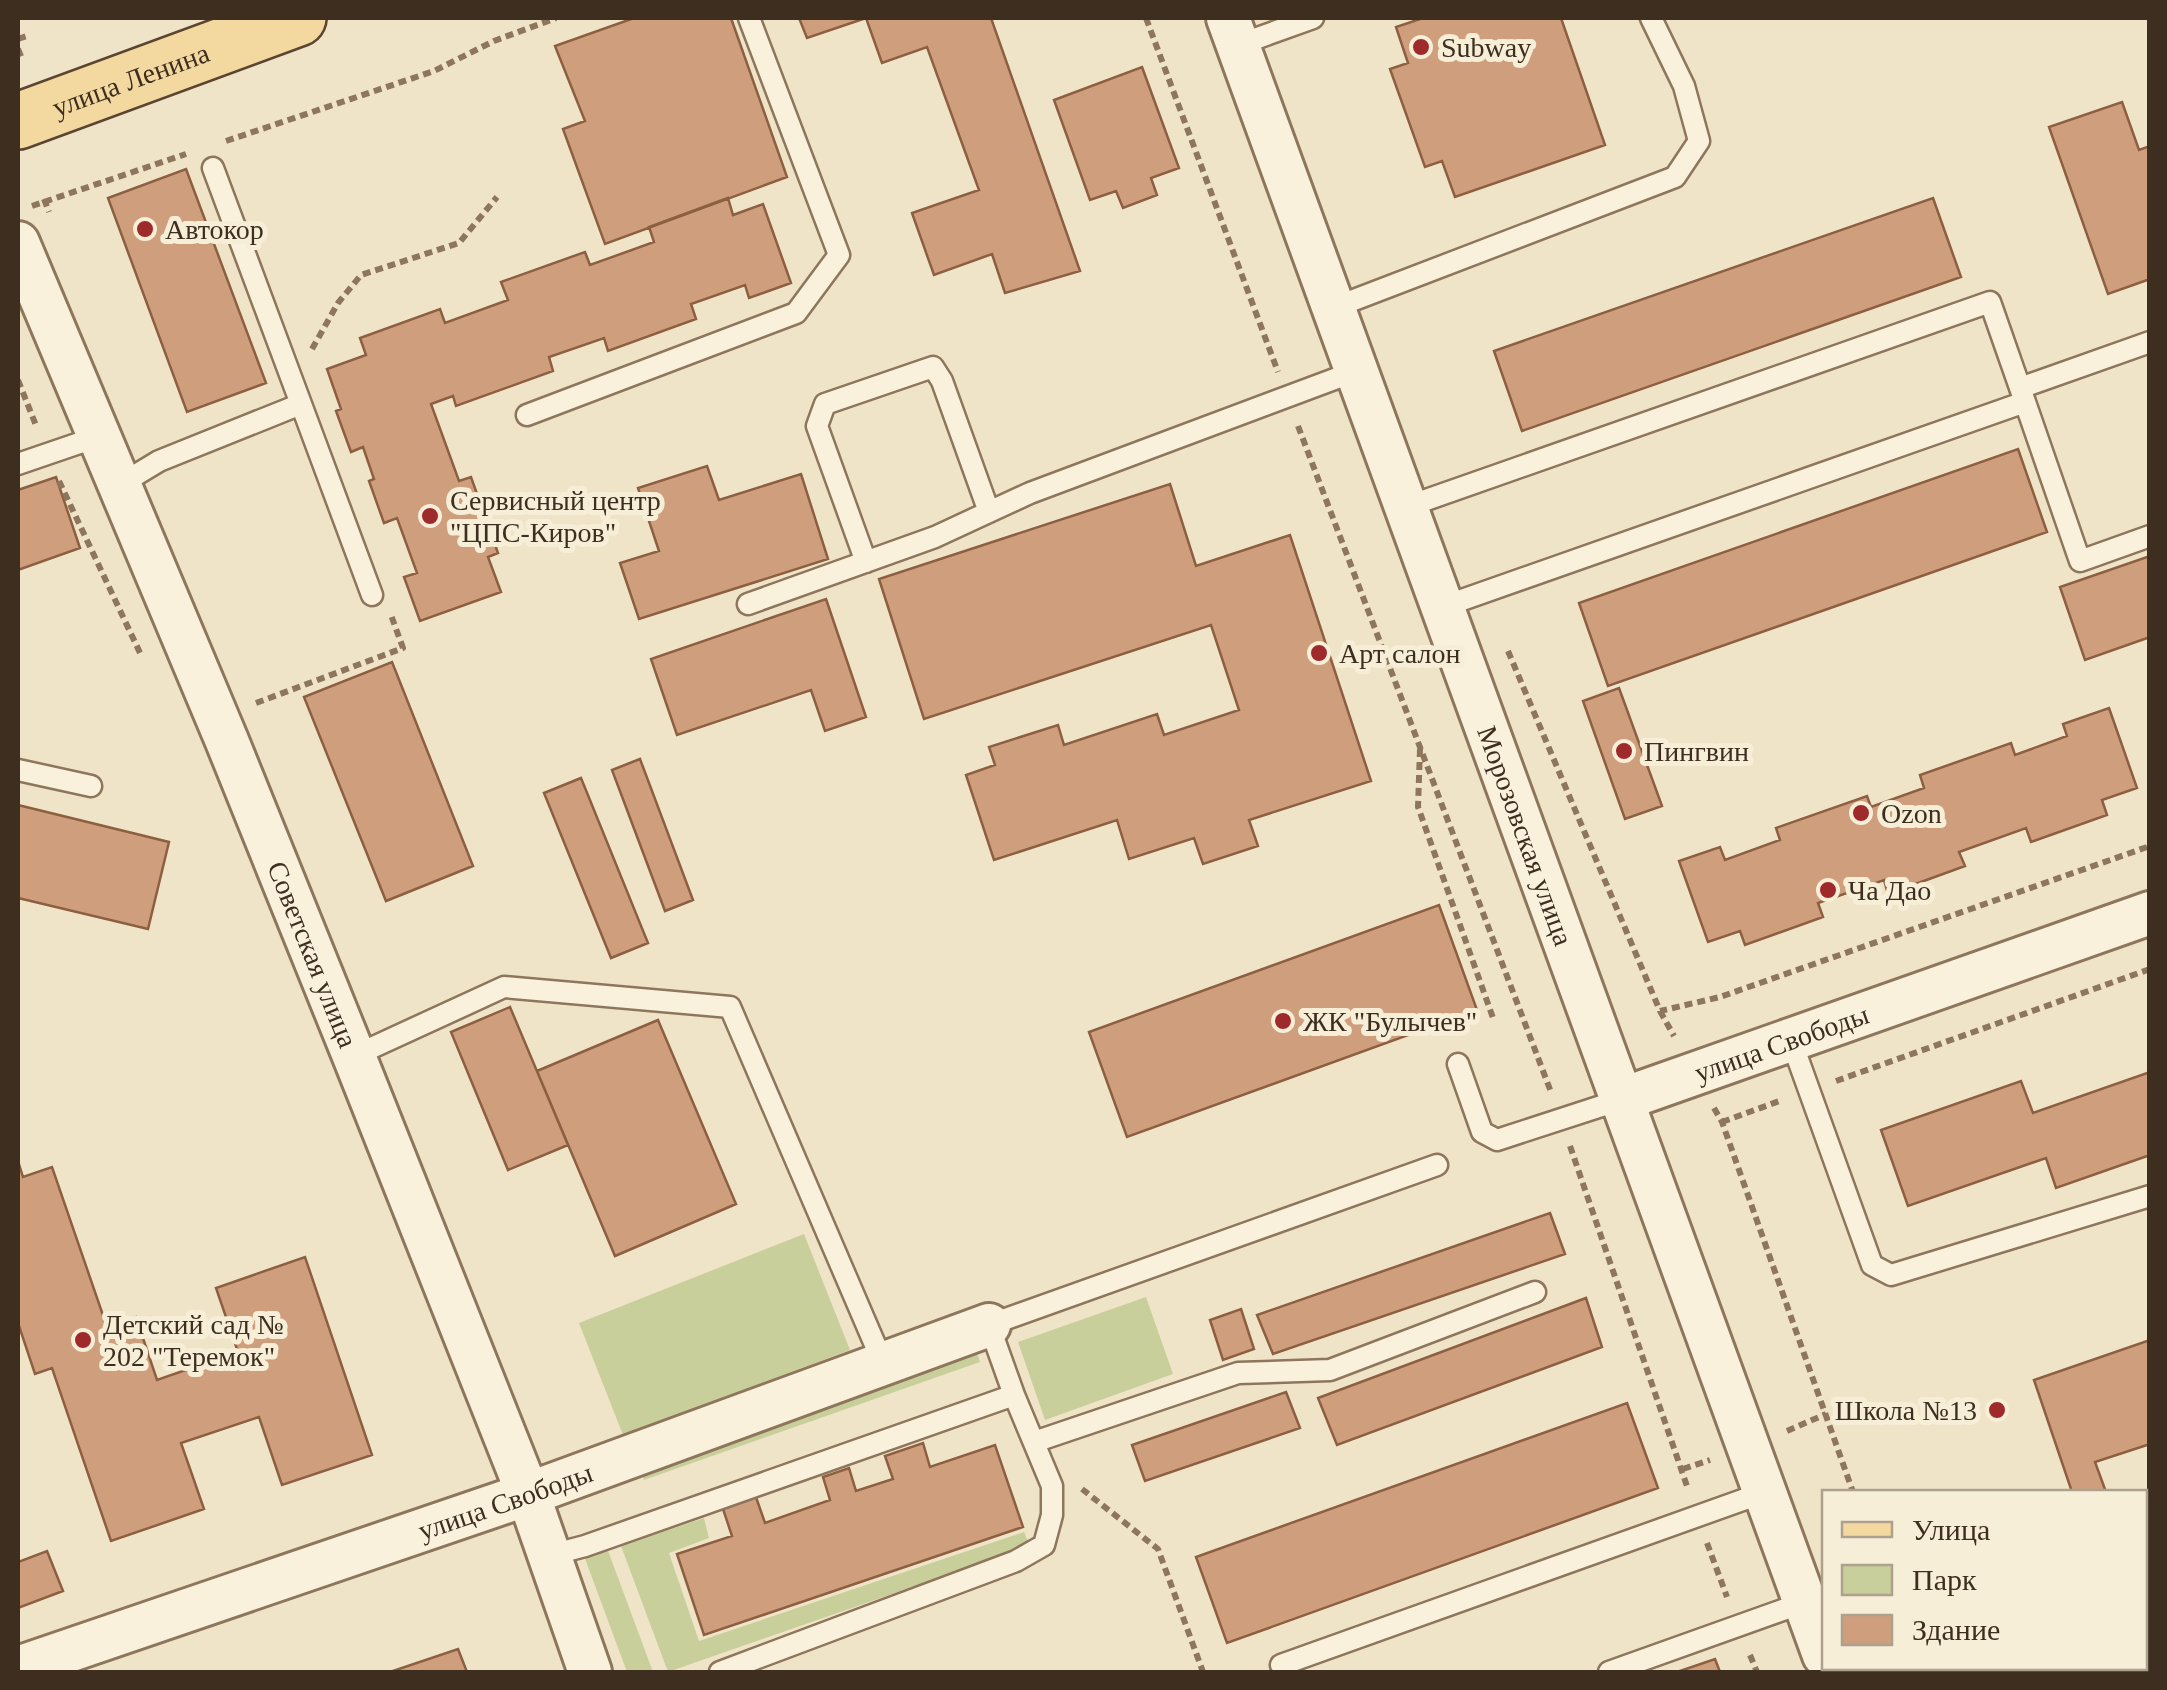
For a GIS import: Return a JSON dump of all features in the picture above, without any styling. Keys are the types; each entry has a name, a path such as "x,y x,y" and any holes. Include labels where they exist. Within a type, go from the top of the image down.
{"main road":[{"name":"улица Ленина","path":"18,121 298,18"}],"street":[{"name":"Морозовская улица","path":"1232,31 1822,1649"},
{"name":"Советская улица","path":"18,243 97,437 121,484 354,1056 528,1494 590,1672"},
{"name":"улица Свободы","path":"1623,1099 2150,913"},
{"name":"улица Свободы","path":"18,1668 528,1494 988,1326"}],"lane":[{"path":"528,415 796,312 839,255 749,18"},
{"path":"1232,31 1313,18"},
{"path":"1333,308 1675,177 1699,141 1684,86 1651,18"},
{"path":"213,168 372,595"},
{"path":"1406,507 1990,302 2080,561 2150,536"},
{"path":"1442,607 2022,395 2150,342"},
{"path":"866,562 817,426 825,404 933,367 942,381 989,512"},
{"path":"748,604 935,538 1048,486 1356,372"},
{"path":"121,484 160,461 301,404"},
{"path":"18,464 97,437"},
{"path":"18,770 92,786"},
{"path":"354,1056 504,986 730,1007 884,1363"},
{"path":"1792,1040 1872,1265 1891,1275 2150,1196"},
{"name":"улица Свободы","path":"1458,1064 1482,1132 1497,1140 1623,1099"},
{"path":"720,1672 1016,1561 1044,1545 1052,1515 1052,1486 988,1326 1437,1165"},
{"path":"1034,1442 1238,1373 1330,1370 1535,1292"},
{"path":"547,1556 1014,1395"},
{"path":"1281,1664 1765,1492"},
{"path":"1609,1672 1805,1602"}],"path":[{"path":"222,142 434,71 556,18"},
{"path":"1146,18 1287,398 1521,1005 1696,1516 1757,1672"},
{"path":"18,39 26,36"},
{"path":"18,49 23,61"},
{"path":"44,199 190,153"},
{"path":"304,364 338,303 361,275 459,243 497,197"},
{"path":"1483,592 1660,1011 1720,998 2150,846"},
{"path":"255,703 403,648 390,612"},
{"path":"1420,743 1418,807 1493,1018"},
{"path":"1852,1490 1722,1122 2150,969"},
{"path":"1076,1484 1158,1549 1203,1672"}],"green space":[{"path":"804,1234 850,1350 623,1435 579,1323"},
{"path":"1146,1297 1173,1374 1045,1420 1018,1342"},
{"path":"974,1344 980,1362 644,1480 639,1464"},
{"path":"704,1518 709,1538 669,1553 699,1641 1024,1532 1030,1546 668,1672 621,1546"},
{"path":"607,1548 653,1672 627,1672 584,1556"}],"building":[{"path":"634,18 731,18 787,177 605,244 563,129 585,121 555,46"},
{"path":"799,18 866,18 807,38"},
{"path":"866,18 991,18 1080,271 1005,293 992,254 934,275 912,213 979,190 927,47 882,63"},
{"path":"1423,18 1561,18 1605,145 1455,197 1442,161 1425,167 1390,69 1408,63 1396,27"},
{"path":"1142,67 1179,168 1151,178 1157,195 1123,208 1116,191 1090,200 1054,100"},
{"path":"2122,102 2139,150 2150,146 2150,279 2108,294 2049,127"},
{"path":"186,169 266,383 187,412 108,198"},
{"path":"728,198 733,215 763,204 791,283 749,298 745,285 691,304 696,319 608,351 604,338 549,357 553,371 456,406 453,396 431,404 459,481 471,477 498,553 488,557 501,592 420,621 404,577 417,573 397,518 384,523 369,481 374,479 363,447 351,452 336,411 341,409 327,369 366,355 360,338 440,309 445,323 508,300 501,282 585,252 590,265 654,242 649,227"},
{"path":"1933,198 1961,277 1522,431 1494,351"},
{"path":"2018,449 2047,532 1608,686 1579,603"},
{"path":"707,466 719,500 801,474 828,559 639,619 620,563 659,551 638,488"},
{"path":"56,477 80,548 18,570 18,490"},
{"path":"1170,484 1196,566 1290,535 1371,781 1249,820 1258,846 1203,864 1194,838 1129,859 1117,820 994,860 966,775 995,765 989,747 1058,725 1064,745 1157,714 1164,735 1239,710 1211,625 924,719 879,579"},
{"path":"2150,556 2150,637 2085,660 2060,587"},
{"path":"826,599 866,717 825,731 811,690 677,735 651,659"},
{"path":"392,662 473,866 386,901 304,697"},
{"path":"1619,688 1662,806 1625,819 1583,701"},
{"path":"2109,708 2137,788 2102,800 2107,815 2031,842 2026,828 1959,852 1965,866 1888,894 1884,880 1818,903 1823,917 1745,945 1740,931 1708,942 1679,861 1720,847 1725,860 1780,840 1776,828 1867,796 1871,807 1924,788 1920,775 2011,743 2015,755 2067,736 2063,724"},
{"path":"640,759 693,900 665,911 612,770"},
{"path":"581,778 648,943 611,958 544,793"},
{"path":"18,805 169,842 148,929 18,898"},
{"name":"ЖК \"Булычев\"","path":"1439,905 1477,1010 1127,1137 1089,1032"},
{"path":"510,1007 568,1145 508,1170 451,1032"},
{"path":"658,1020 736,1204 615,1256 537,1071"},
{"path":"2150,1072 2150,1155 2056,1188 2046,1158 1908,1206 1881,1130 2021,1081 2033,1113"},
{"name":"Детский сад № 202 \"Теремок\"","path":"18,1161 23,1177 52,1167 107,1327 136,1317 157,1380 238,1352 216,1288 305,1257 372,1455 282,1485 259,1417 181,1443 204,1509 111,1541 52,1368 35,1374 18,1323"},
{"path":"1550,1213 1565,1254 1273,1354 1257,1315"},
{"path":"1586,1298 1602,1347 1337,1445 1318,1398"},
{"path":"1241,1309 1254,1349 1223,1360 1210,1320"},
{"path":"2150,1340 2150,1444 2095,1462 2105,1490 2071,1490 2034,1380"},
{"path":"1286,1392 1300,1428 1145,1481 1132,1445"},
{"path":"1627,1403 1658,1488 1227,1643 1196,1557"},
{"path":"923,1443 930,1467 995,1445 1023,1527 704,1635 677,1554 732,1536 723,1509 756,1497 765,1523 830,1500 823,1477 849,1468 856,1491 893,1479 885,1456"},
{"path":"2150,1522 2147,1614 2147,1523"},
{"path":"47,1551 63,1591 18,1608 18,1562"},
{"path":"458,1649 467,1672 390,1672"},
{"path":"1715,1659 1720,1672 1677,1672"}],"place":[{"name":"Subway","path":"1421,47"},
{"name":"Автокор","path":"145,229"},
{"name":"Сервисный центр \"ЦПС-Киров\"","path":"430,516"},
{"name":"Арт салон","path":"1319,653"},
{"name":"Пингвин","path":"1624,751"},
{"name":"Ozon","path":"1861,813"},
{"name":"Ча Дао","path":"1828,890"},
{"name":"ЖК \"Булычев\"","path":"1283,1021"},
{"name":"Детский сад № 202 \"Теремок\"","path":"83,1340"},
{"name":"Школа №13","path":"1997,1410"}]}
